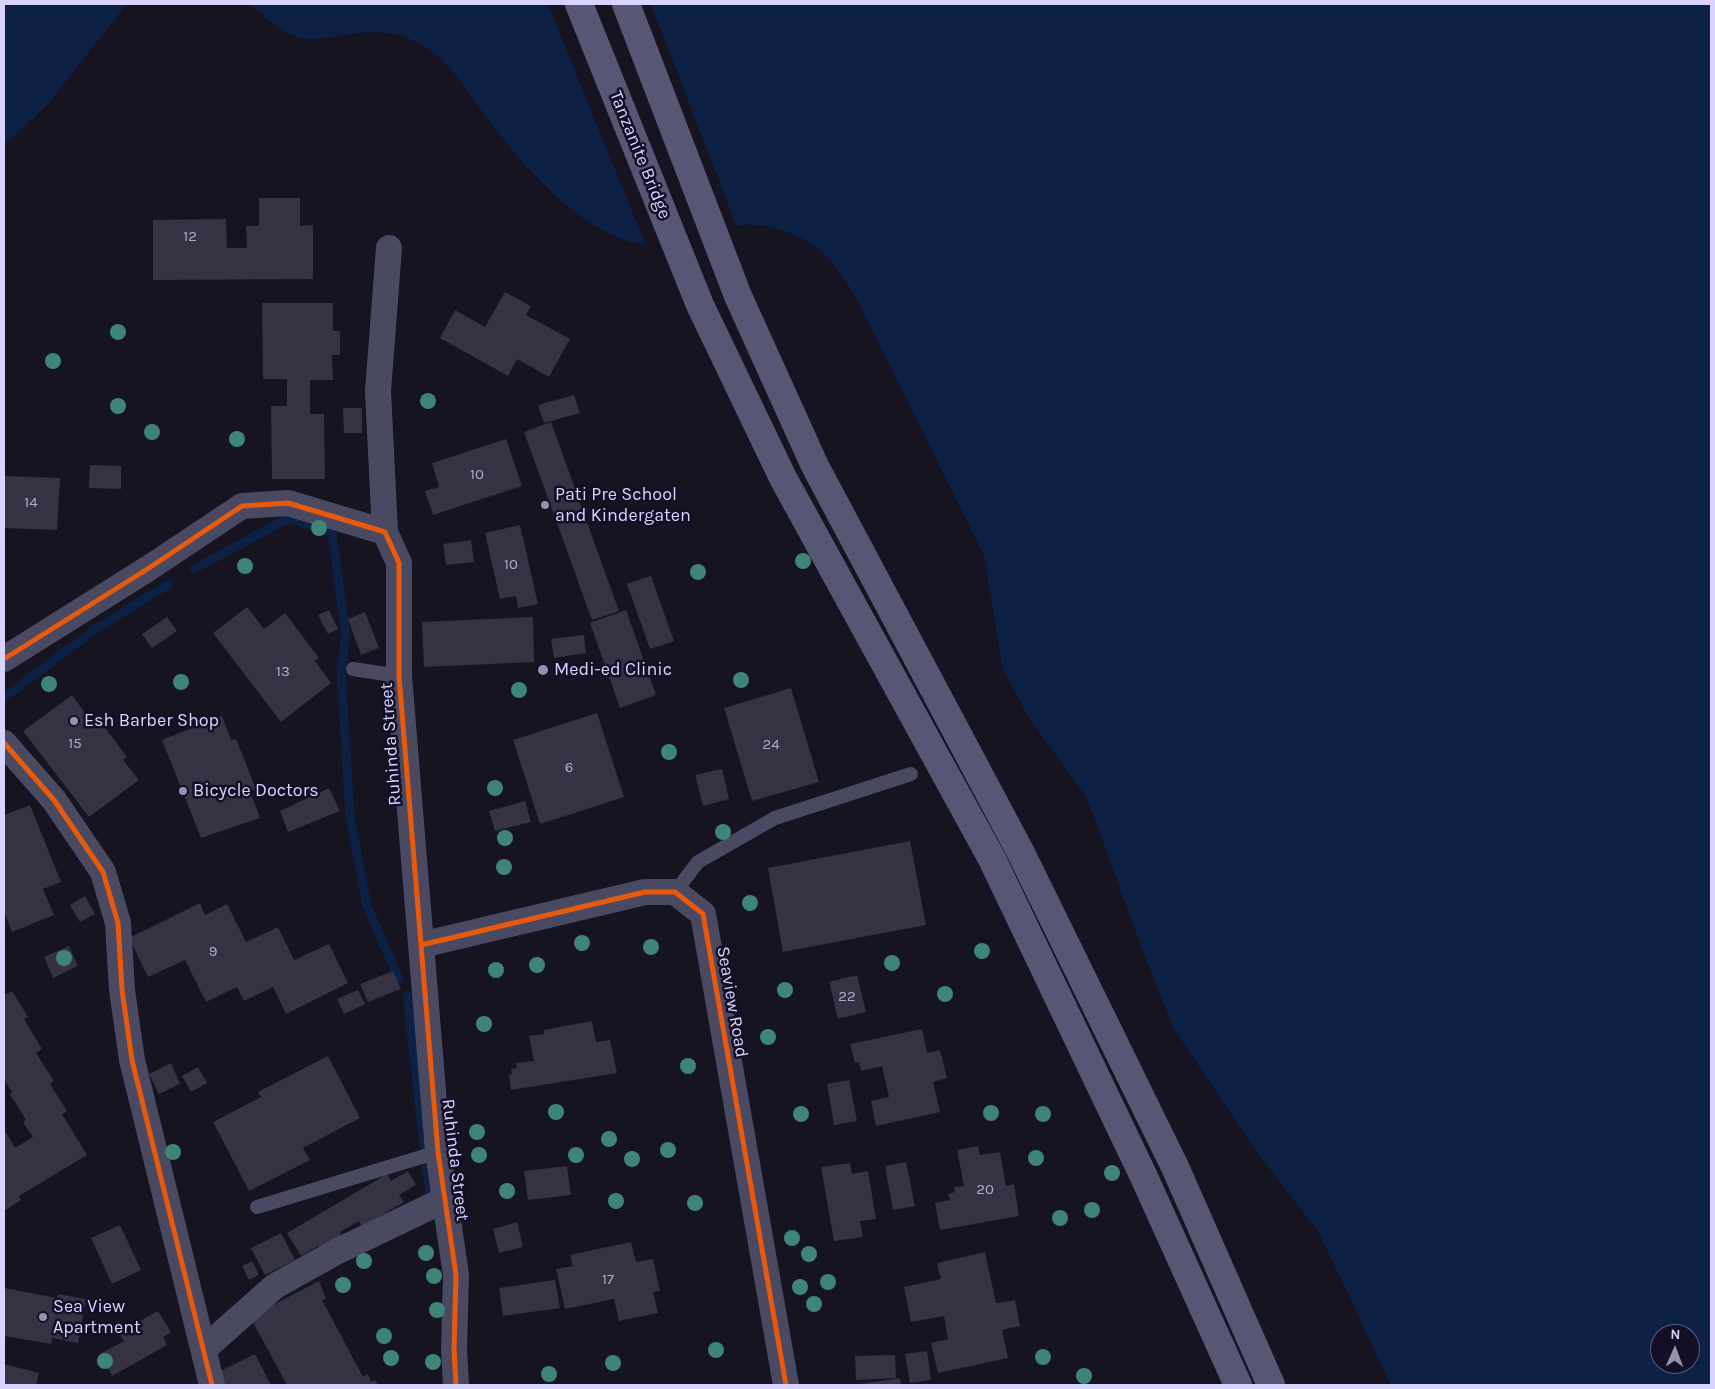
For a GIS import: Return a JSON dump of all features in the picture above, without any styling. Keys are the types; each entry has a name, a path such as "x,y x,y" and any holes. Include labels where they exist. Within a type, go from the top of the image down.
{"main road":[{"name":"Tanzanite Bridge","path":"579,4 700,305 783,478 992,859 1144,1177 1238,1385"},
{"path":"626,4 738,296 815,466 1020,851 1166,1149 1271,1385"}],"street":[{"path":"4,659 149,568 242,506 288,503 385,532 378,391 389,248"},
{"name":"Ruhinda Street","path":"385,532 399,564 400,676 421,945 438,1152 456,1275 454,1349 456,1385"},
{"path":"4,743 54,800 103,872 118,924 122,990 132,1060 212,1385"},
{"path":"421,945 645,892 675,892"},
{"name":"Seaview Road","path":"675,892 702,914 786,1385"},
{"path":"204,1349 274,1286 338,1251 446,1198"}],"lane":[{"path":"353,668 400,676"},
{"path":"675,892 698,862 775,818 911,774"},
{"path":"257,1207 438,1152"}],"water":[{"path":"4,4 127,4 48,104 11,139 4,142"},
{"path":"249,4 1711,4 1711,1385 1391,1385 1319,1233 1254,1148 1174,1029 1144,954 1087,798 1029,718 1003,670 984,555 855,295 831,261 813,245 789,232 751,224 739,225 692,239 659,245 636,243 604,231 563,203 545,186 511,148 445,62 430,50 407,38 385,32 306,39 290,34"}],"pier":[{"path":"548,4 651,4 737,228 691,243 659,248 646,246"}],"building":[{"path":"259,198 300,198 300,226 313,225 313,279 153,280 153,220 226,219 227,248 247,248 246,226 259,226"},
{"path":"505,292 531,306 526,315 570,339 549,377 517,359 508,376 440,338 455,310 485,327"},
{"path":"262,303 333,303 333,331 340,331 340,355 332,355 333,380 310,380 310,414 324,414 325,479 272,479 271,406 287,406 287,379 263,379"},
{"path":"574,395 580,413 544,423 538,405"},
{"path":"343,408 362,408 362,433 344,433"},
{"path":"551,422 619,611 592,620 524,432"},
{"path":"506,439 522,486 433,515 425,491 439,487 432,463"},
{"path":"90,465 121,466 121,489 89,488"},
{"path":"4,476 60,478 57,530 4,528"},
{"path":"520,525 538,604 518,608 516,596 500,599 485,533"},
{"path":"471,540 474,562 446,565 443,544"},
{"path":"651,576 674,641 650,649 627,584"},
{"path":"247,607 264,629 285,613 319,658 315,661 331,683 281,722 213,633"},
{"path":"329,610 338,629 328,634 318,615"},
{"path":"626,610 656,695 620,708 590,623"},
{"path":"365,612 379,648 361,655 348,619"},
{"path":"167,617 177,631 152,648 142,634"},
{"name":"Medi-ed Clinic","path":"533,617 534,662 424,667 422,622"},
{"path":"584,635 586,653 554,658 551,639"},
{"path":"791,688 819,782 752,801 724,708"},
{"path":"72,695 88,717 94,713 127,757 123,760 139,780 89,817 23,731"},
{"path":"597,713 624,797 540,824 513,740"},
{"path":"222,716 231,740 236,739 256,789 250,791 260,818 201,838 162,740"},
{"path":"722,769 729,799 703,806 695,775"},
{"path":"329,788 340,811 288,832 280,811"},
{"path":"525,801 531,822 495,831 489,811"},
{"path":"30,805 61,882 43,889 54,915 12,932 4,911 4,815"},
{"path":"910,841 926,925 783,952 768,868"},
{"path":"85,896 95,914 80,922 70,905"},
{"path":"200,903 205,915 227,904 246,942 278,927 294,960 329,944 348,983 286,1014 273,987 244,1001 237,987 206,1002 185,960 148,977 129,938"},
{"path":"69,946 78,966 53,978 44,957"},
{"path":"393,971 401,989 368,1002 360,984"},
{"path":"857,975 866,1012 838,1019 829,982"},
{"path":"358,990 365,1004 344,1014 337,999"},
{"path":"12,991 28,1017 24,1019 42,1049 36,1053 54,1081 50,1084 67,1111 62,1114 87,1155 19,1196 21,1200 4,1211 4,1129 15,1148 33,1137 23,1122 26,1120 10,1094 12,1092 4,1079 4,995"},
{"path":"592,1021 596,1042 610,1040 617,1073 511,1090 509,1075 512,1074 511,1069 517,1068 516,1063 534,1061 529,1036 544,1034 544,1030"},
{"path":"922,1029 927,1053 940,1050 947,1078 933,1082 940,1112 876,1126 871,1101 889,1097 882,1066 861,1071 859,1062 855,1063 850,1044"},
{"path":"328,1056 360,1118 303,1148 310,1160 249,1191 213,1122 261,1097 258,1092"},
{"path":"171,1063 180,1084 159,1094 149,1074"},
{"path":"198,1067 207,1083 191,1092 182,1076"},
{"path":"849,1080 857,1121 834,1125 827,1084"},
{"path":"978,1146 980,1155 1000,1152 1006,1186 1014,1184 1019,1216 940,1230 935,1203 950,1200 948,1194 955,1192 954,1187 964,1186 957,1150"},
{"path":"906,1162 915,1206 893,1210 885,1166"},
{"path":"850,1163 852,1174 868,1171 876,1219 860,1221 863,1237 834,1241 821,1167"},
{"path":"567,1166 571,1195 528,1200 524,1171"},
{"path":"408,1171 416,1185 399,1195 404,1202 362,1227 359,1221 340,1232 343,1237 321,1250 318,1246 301,1256 287,1233 387,1174 391,1181"},
{"path":"517,1222 523,1247 499,1253 493,1229"},
{"path":"120,1225 141,1270 112,1284 91,1238"},
{"path":"281,1233 295,1260 265,1275 251,1248"},
{"path":"631,1242 636,1262 653,1259 660,1291 653,1292 658,1313 619,1321 614,1299 565,1309 556,1269 573,1266 570,1255"},
{"path":"985,1252 996,1303 1015,1300 1020,1326 1002,1330 1008,1358 938,1373 931,1343 948,1339 944,1316 911,1322 904,1287 941,1279 937,1263"},
{"path":"252,1261 259,1275 249,1280 242,1266"},
{"path":"555,1280 560,1308 503,1316 499,1288"},
{"path":"319,1281 326,1299 322,1300 363,1377 368,1374 371,1382 375,1380 378,1385 287,1385 250,1317"},
{"name":"Sea View Apartment","path":"4,1288 57,1298 58,1294 86,1299 78,1343 52,1338 51,1344 4,1336"},
{"path":"158,1311 171,1332 163,1337 167,1345 112,1376 100,1354 124,1341 118,1333"},
{"path":"927,1351 931,1380 910,1383 905,1354"},
{"path":"255,1354 271,1385 219,1385 214,1374"},
{"path":"895,1355 896,1378 856,1380 855,1356"},
{"path":"4,1364 39,1373 36,1385 4,1385"},
{"path":"900,1378 901,1385 860,1385 860,1384"}],"waterway":[{"path":"194,569 289,518 332,533 346,635 341,671 350,816 367,906 399,979"},
{"path":"6,696 94,630 169,584"},
{"path":"407,995 424,1146"},
{"path":"426,1167 432,1204"}],"cycle path":[{"path":"4,659 149,568 242,506 288,503 385,532 399,563 399,676 438,1152 456,1275 454,1349 456,1385"},
{"path":"4,743 54,800 103,872 118,923 122,990 132,1060 212,1385"},
{"path":"421,945 645,892 675,892 703,914 786,1385"}],"place":[{"name":"Pati Pre School and Kindergaten","path":"545,505"},
{"name":"Medi-ed Clinic","path":"543,670"},
{"name":"Esh Barber Shop","path":"74,721"},
{"name":"Bicycle Doctors","path":"183,791"},
{"name":"Sea View Apartment","path":"43,1317"}]}
